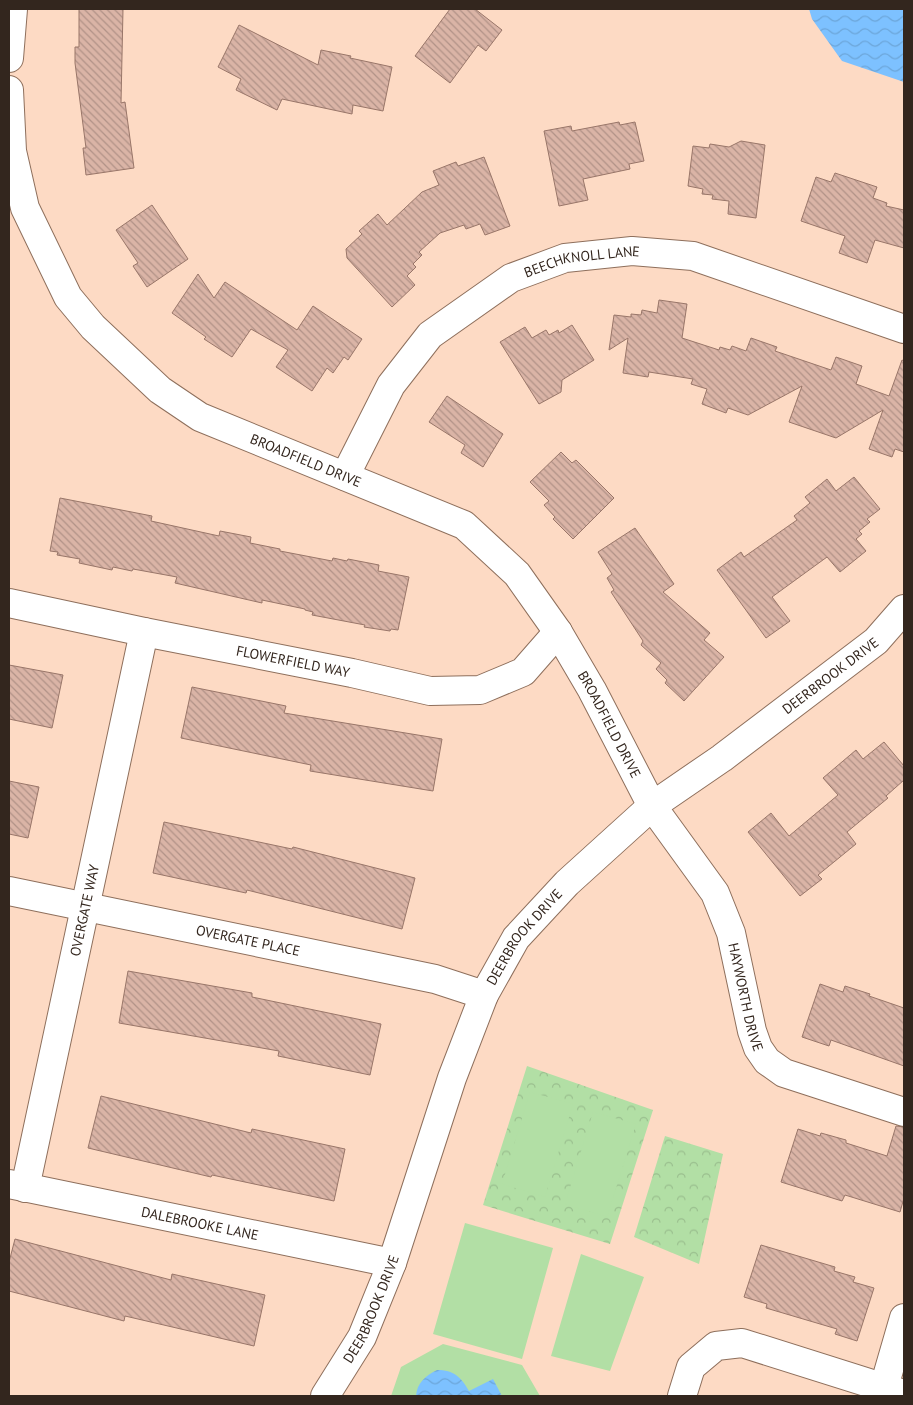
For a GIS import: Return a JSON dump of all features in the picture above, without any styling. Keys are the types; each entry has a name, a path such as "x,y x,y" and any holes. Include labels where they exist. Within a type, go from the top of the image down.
{"street":[{"path":"9,58 13,9"},
{"name":"BROADFIELD DRIVE","path":"9,90 17,211 68,297 93,327 160,390 200,416 464,525 517,574 558,632 592,690 652,806"},
{"name":"BEECHKNOLL LANE","path":"346,476 391,385 430,335 511,278 565,258 632,251 693,256 904,328"},
{"name":"FLOWERFIELD WAY","path":"9,603 352,673 430,691 480,690 523,672 558,632"},
{"name":"DEERBROOK DRIVE","path":"325,1396 362,1337 392,1263 452,1078 484,995 516,938 568,883 652,806 722,758 876,641 904,609"},
{"name":"OVERGATE WAY","path":"17,1186 84,907 144,632"},
{"name":"HAYWORTH DRIVE","path":"652,806 714,892 730,932 752,1031 758,1048 767,1061 784,1073 904,1112"},
{"name":"OVERGATE PLACE","path":"9,891 436,979 484,995"},
{"name":"DALEBROOKE LANE","path":"17,1186 392,1263"},
{"path":"682,1396 691,1367 716,1346 742,1343 894,1391 904,1318"}],"green space":[{"path":"527,1066 653,1110 610,1244 483,1205"},
{"path":"530,1092 573,1104 545,1197 502,1184"},
{"path":"593,1112 636,1124 607,1217 565,1204"},
{"path":"665,1136 723,1154 699,1264 634,1237"},
{"path":"465,1223 553,1248 522,1359 433,1334"},
{"path":"581,1254 644,1277 610,1371 551,1356"},
{"path":"443,1344 522,1365 540,1396 391,1396 401,1367"}],"water":[{"path":"809,9 904,9 904,82 842,61 812,19"},
{"path":"437,1370 448,1371 456,1375 469,1391 493,1379 502,1396 416,1396 422,1380"}],"building":[{"path":"79,9 123,9 121,103 125,102 134,168 86,175 83,148 86,148 75,63 75,47 79,47"},
{"path":"450,9 475,9 502,30 486,51 478,45 450,83 415,56"},
{"path":"239,25 318,65 321,50 392,67 383,111 353,105 352,114 282,99 277,110 236,90 241,79 218,67"},
{"path":"619,122 620,125 635,122 644,161 629,164 630,169 583,179 588,200 559,206 544,131 571,126 572,131"},
{"path":"741,141 765,145 756,218 728,214 729,201 712,199 713,195 702,194 703,189 688,186 693,146 709,148 710,144 729,147"},
{"path":"484,157 510,226 485,235 480,224 466,229 464,225 440,233 419,252 422,255 413,264 416,267 407,276 415,285 392,307 347,258 346,249 362,234 359,231 378,214 387,225 422,192 439,185 433,171 456,162 458,166"},
{"path":"835,173 877,187 873,198 887,203 886,206 904,210 904,248 875,240 867,263 839,253 845,236 801,221 816,177 831,182"},
{"path":"152,205 188,259 147,287 133,266 138,263 116,230"},
{"path":"198,274 214,298 225,282 297,330 313,306 362,339 348,360 344,357 333,373 327,368 312,391 276,367 288,350 251,329 232,357 204,339 206,337 172,313"},
{"path":"659,300 687,304 682,338 719,350 720,347 730,350 732,346 746,351 751,338 777,347 775,351 831,370 836,357 862,366 856,384 889,396 902,360 904,361 904,452 895,449 892,457 869,449 883,410 836,438 789,422 802,386 748,415 728,408 726,413 702,404 707,389 691,384 693,379 649,372 648,377 623,373 628,338 609,350 614,315 631,317 631,314 641,315 642,310 657,313"},
{"path":"572,325 594,360 562,380 561,392 539,404 500,342 525,327 532,338 546,330 549,335 558,330 559,333"},
{"path":"447,396 503,434 483,467 461,453 465,445 429,422"},
{"path":"561,452 572,463 576,460 614,498 573,539 553,519 555,517 544,505 549,501 530,482"},
{"path":"854,477 880,509 867,519 870,522 859,531 862,534 856,539 866,551 840,572 827,557 772,597 790,621 766,638 717,570 741,552 744,557 797,520 794,516 810,503 805,497 827,479 836,491"},
{"path":"60,498 152,516 151,521 219,536 220,531 251,537 250,543 280,549 280,551 332,561 333,558 347,561 348,559 379,565 378,571 409,577 398,630 391,629 390,631 364,627 365,625 312,615 313,612 305,609 262,600 262,603 175,583 177,577 133,569 132,571 113,567 112,570 79,563 80,559 57,555 58,552 50,551"},
{"path":"635,528 674,584 663,592 710,633 704,640 724,657 684,701 665,683 667,680 656,669 661,663 641,645 643,641 611,592 614,590 607,578 612,574 598,552"},
{"path":"9,665 63,675 52,728 9,719"},
{"path":"192,687 286,706 284,713 442,739 433,791 310,771 311,765 181,738"},
{"path":"884,742 904,766 904,780 886,796 888,798 847,832 856,844 818,875 822,879 800,896 748,832 771,813 789,836 838,795 823,778 856,750 863,759"},
{"path":"9,781 39,787 28,838 9,834"},
{"path":"164,822 292,849 293,847 415,878 402,929 247,890 246,893 153,873"},
{"path":"128,971 252,993 252,997 381,1024 370,1075 278,1056 279,1051 119,1023"},
{"path":"820,984 843,992 845,986 904,1008 904,1066 831,1040 829,1046 802,1037"},
{"path":"101,1096 251,1133 252,1129 345,1149 334,1201 212,1175 211,1177 88,1148"},
{"path":"896,1126 904,1127 904,1198 900,1212 845,1195 842,1201 781,1182 798,1129 820,1136 821,1133 846,1140 846,1143 887,1156"},
{"path":"15,1239 171,1280 172,1274 265,1295 254,1346 125,1316 124,1321 9,1291 9,1262"},
{"path":"761,1245 835,1267 834,1271 855,1277 853,1282 874,1288 857,1341 835,1334 837,1329 766,1308 767,1304 744,1297"}]}
